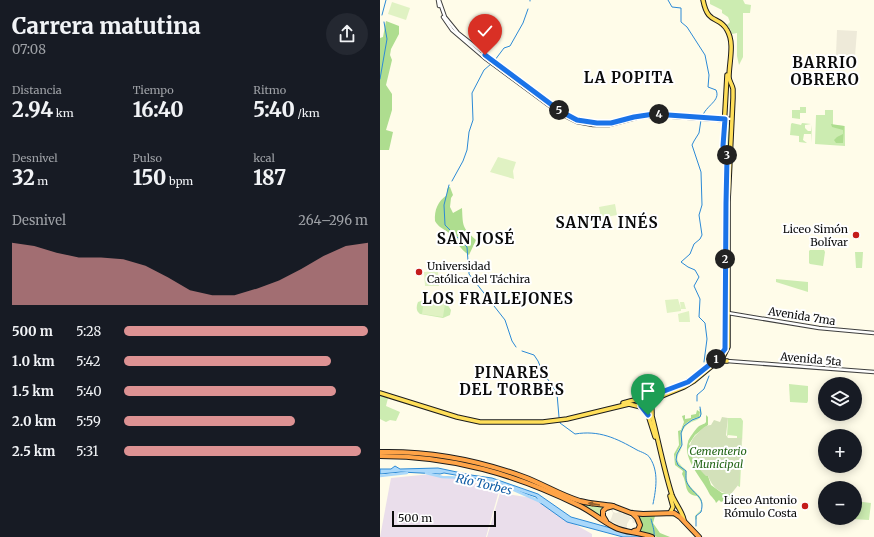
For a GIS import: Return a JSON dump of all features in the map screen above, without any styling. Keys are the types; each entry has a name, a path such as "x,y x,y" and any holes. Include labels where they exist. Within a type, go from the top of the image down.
{"highway":[{"path":"380,452 430,455 475,462 526,478 579,501 591,504 613,506 631,513 676,514 699,537"},
{"path":"380,456 417,457 447,461 500,473 555,494 581,507 608,524 620,529 652,537"},
{"path":"608,524 603,516 603,511 606,508 613,506"},
{"path":"631,513 637,518 640,525 638,530 632,531"}],"main road":[{"path":"380,392 457,417 480,422 543,422 567,419 629,404 652,406 662,396 691,383 723,357 728,347 726,203 727,159 723,146 723,119 726,97 728,36 724,28 706,16 704,13 702,0"},
{"path":"702,0 707,14 723,24 729,34 729,79 733,90 728,202 727,314 725,349 723,357"},
{"path":"726,97 733,97"},
{"path":"380,392 467,418 536,421 600,409 645,398 688,382 718,358 725,349"},
{"path":"723,357 727,361"},
{"path":"718,361 727,361"},
{"path":"645,398 650,401 652,406 652,416 669,484 676,504 684,517 684,521"},
{"path":"641,406 642,401 645,398"},
{"path":"641,406 648,415 657,443 673,505 673,509 670,513"}],"street":[{"path":"439,0 443,17 456,33 486,59 550,106 563,115 578,122 593,125 609,125 640,117 660,116 732,119"},
{"path":"439,0 445,17 458,33 518,80 560,111 573,118 588,122 600,123 615,122 654,114 723,119"},
{"path":"481,60 486,59"},
{"name":"Avenida 7ma","path":"727,314 819,328 874,333"},
{"name":"Avenida 5ta","path":"727,361 874,372"}],"shaded area":[{"path":"837,30 857,31 855,56 836,55"},
{"path":"431,474 463,479 499,491 486,537 380,537 391,478"},
{"path":"500,493 533,498 592,534 592,537 487,537"},
{"path":"610,508 613,508 613,512 616,513 619,512 619,509 622,514 626,512 627,515 637,520 637,522 633,523 632,519 630,519 627,524 627,529 622,526 617,527 617,524 613,522 610,524 608,522 613,513"}],"green space":[{"path":"710,0 743,0 745,4 751,5 750,13 743,13 743,57 739,65 737,56 737,33 732,34 727,25 730,22 728,17 722,13 722,10 710,4"},
{"path":"392,2 410,8 406,20 388,14"},
{"path":"386,21 399,26 399,34 391,49 390,55 392,60 386,85 392,94 392,110 386,130 393,132 389,150 380,150 380,38 383,37"},
{"path":"800,107 806,107 806,113 800,113 800,119 792,118 792,110 800,110"},
{"path":"825,110 833,110 833,125 845,126 845,146 815,144 816,115 825,115"},
{"path":"730,121 728,160 728,153 725,146 726,122"},
{"path":"792,123 801,125 802,123 811,124 805,125 805,128 808,131 811,131 812,125 811,143 811,134 804,134 803,140 807,143 799,142 799,136 790,135"},
{"path":"831,124 844,126 843,143 836,143 834,140 843,134 843,130 832,127"},
{"path":"498,157 516,162 513,171 514,179 490,172"},
{"path":"449,187 453,195 451,198 450,207 453,213 462,208 464,226 476,240 469,255 461,248 449,233 435,221 437,206 447,195 447,189"},
{"path":"615,204 617,215 601,218 599,207"},
{"path":"810,250 824,250 823,266 809,263"},
{"path":"855,252 863,252 862,268 856,268"},
{"path":"438,271 439,286 425,286 424,272"},
{"path":"776,279 808,282 808,292 776,282"},
{"path":"678,299 681,311 667,313 665,300"},
{"path":"424,300 447,304 451,310 450,315 443,318 420,314 417,310 417,304 418,302"},
{"path":"424,300 445,304 443,317 422,314"},
{"path":"680,302 684,302 686,309 681,309"},
{"path":"689,311 690,322 679,322 678,314"},
{"path":"789,384 808,386 807,403 790,402"},
{"path":"380,395 388,398 386,406 400,412 396,421 390,420 386,422 380,419"},
{"path":"699,409 701,409 701,416 683,429 682,448 677,459 687,471 687,479 689,484 702,500 702,505 687,483 685,471 678,466 675,460 676,454 681,446 680,433 683,426 692,419 699,417"},
{"path":"697,410 700,412 699,417 692,419 684,425 680,433 681,445 676,454 675,460 685,471 687,483 698,496 690,494 688,491 682,474 683,471 675,465 674,454 679,445 678,431 681,430 684,422 682,416 685,415 685,419 691,418 691,415 696,414"},
{"path":"706,415 708,417 708,425 695,435 689,444 708,476 711,485 722,493 731,494 730,498 721,502 719,500 716,503 690,462 687,448 688,441 692,434 700,425 706,422"},
{"name":"Cementerio Municipal","path":"722,417 728,418 726,435 728,438 742,438 739,484 731,494 720,491 714,487 708,476 706,476 697,466 690,450 690,444 693,438 705,426 711,425 714,420 720,422"},
{"path":"728,418 741,418 743,421 740,487 738,486 742,439 737,438 737,436 728,435 727,437"},
{"path":"551,491 606,507 601,511 602,518"},
{"path":"862,502 871,503 869,520 862,520"},
{"path":"702,508 701,512 697,515 697,519 695,520 695,516"},
{"path":"674,515 674,517 655,516 653,523 660,533 670,537 657,537 639,530 642,524 637,516"}],"water":[{"path":"395,466 400,469 438,468 492,478 538,494 571,517 643,537 623,537 567,522 539,502 536,497 483,480 444,473 401,472 380,474 380,469 391,469"}],"waterway":[{"path":"382,15 386,0"},
{"path":"668,0 672,7 681,8 681,22 687,27 705,55 709,75 708,87 716,90 717,94 715,100 702,117"},
{"path":"495,60 504,48 510,46 523,23 528,9"},
{"path":"380,79 387,39 384,22"},
{"path":"452,181 467,150 469,132 473,120 472,93 484,70 491,64"},
{"path":"701,120 699,133 692,145 701,172 702,205 699,215 702,235 694,244 690,254 681,262 695,270 699,277 694,286 700,299 699,317 705,323 707,339 704,362"},
{"path":"449,185 444,205 445,225 467,247 468,261"},
{"path":"469,266 469,274 505,320 512,341 516,347"},
{"path":"522,351 534,355 543,373 552,385 557,394 559,417"},
{"path":"697,401 697,395 704,389 709,376"},
{"path":"696,526 696,516 701,512 702,503 687,482 686,471 678,465 676,460 677,454 682,445 681,433 684,426 692,420 700,417 700,407"},
{"path":"560,421 560,423 575,434 592,433 607,436 648,455 653,463 656,475 656,487 653,504"},
{"name":"Río Torbes","path":"380,476 407,473"},
{"name":"Río Torbes","path":"426,473 442,477 466,478 504,487"},
{"name":"Río Torbes","path":"514,490 541,502"},
{"path":"651,519 654,536"}],"place":[{"name":"Liceo Simón Bolívar","path":"856,235"},
{"name":"Universidad Católica del Táchira","path":"419,272"},
{"name":"Liceo Antonio Rómulo Costa","path":"805,506"}],"district":[{"name":"BARRIO OBRERO","path":"825,70"},
{"name":"LA POPITA","path":"629,77"},
{"name":"SANTA INÉS","path":"607,222"},
{"name":"SAN JOSÉ","path":"476,238"},
{"name":"LOS FRAILEJONES","path":"498,298"},
{"name":"PINARES DEL TORBES","path":"512,380"}],"route":[{"path":"485,55 560,111 577,120 608,123 654,114 725,119 723,146 727,159 725,349 718,358 688,382 643,399 641,406 648,415"}]}
